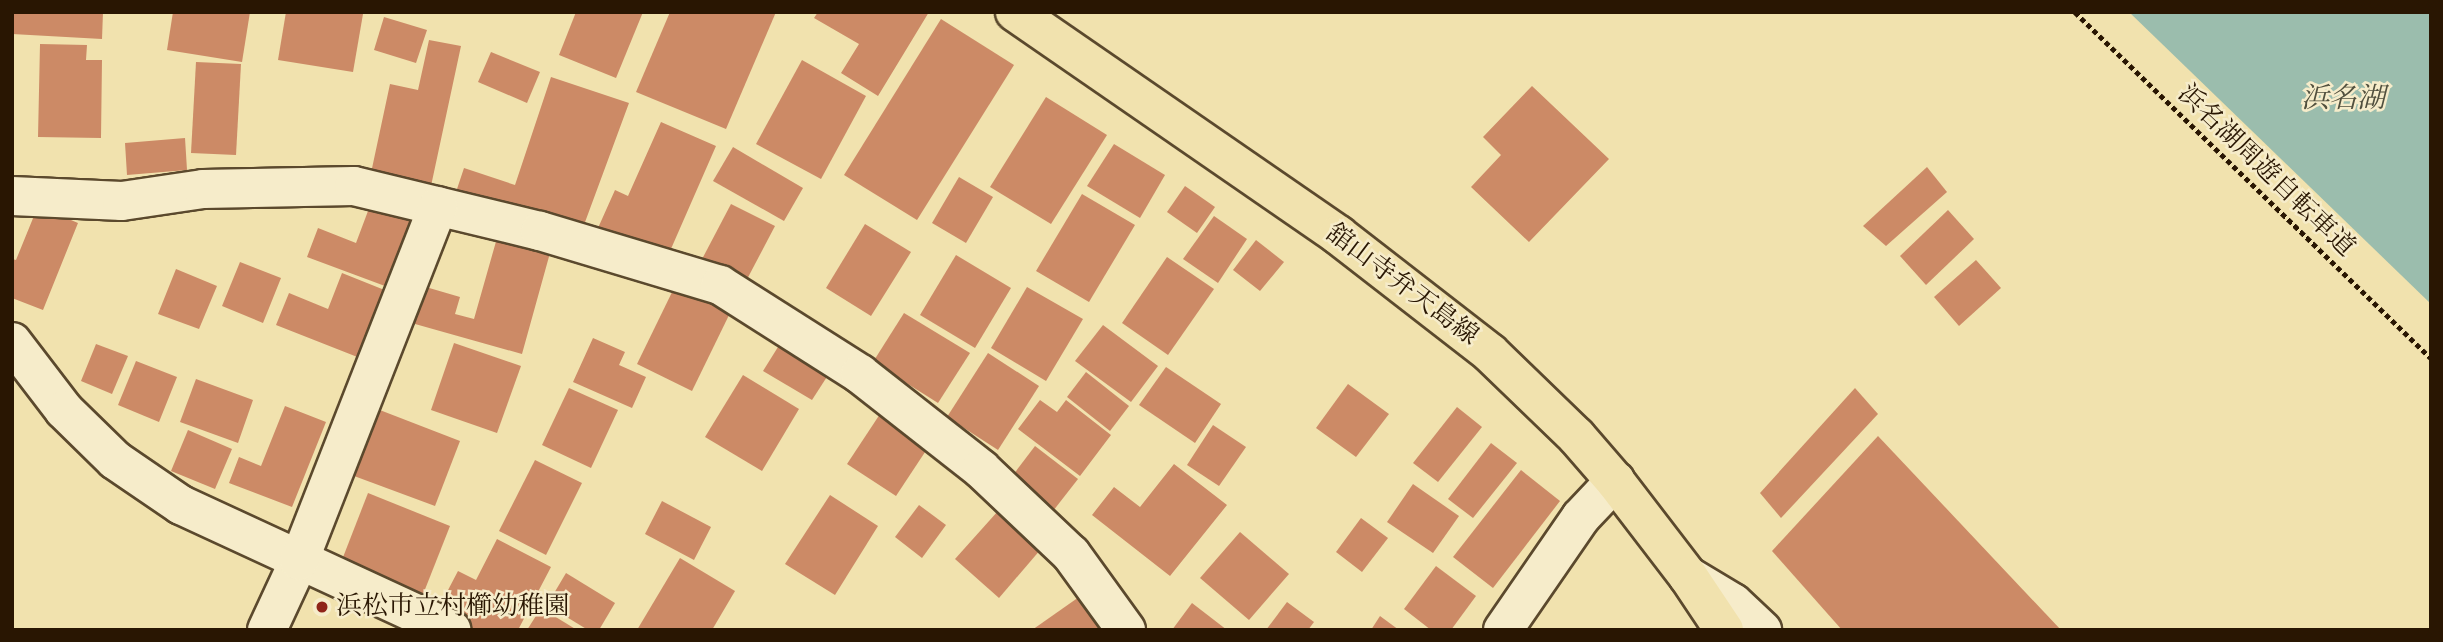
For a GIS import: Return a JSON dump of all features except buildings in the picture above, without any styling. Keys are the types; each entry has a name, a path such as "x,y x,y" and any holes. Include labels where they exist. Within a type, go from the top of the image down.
{"main road":[{"name":"舘山寺弁天島線","path":"1015,12 1338,235 1444,314 1534,393 1615,481 1688,576 1724,630"}],"street":[{"path":"12,196 122,201 203,189 354,186 540,231 720,285 860,374 981,470 1071,554 1126,630"},
{"path":"267,630 299,561 439,206"},
{"path":"12,342 64,410 115,460 181,505 450,630"},
{"path":"1503,630 1580,517 1615,481"},
{"path":"1688,576 1733,603 1762,630"}],"path":[{"name":"浜名湖周遊自転車道","path":"2075,12 2431,358"}],"water":[{"name":"浜名湖","path":"2129,12 2431,12 2431,304"}],"place":[{"name":"浜松市立村櫛幼稚園","path":"322,607"}]}
